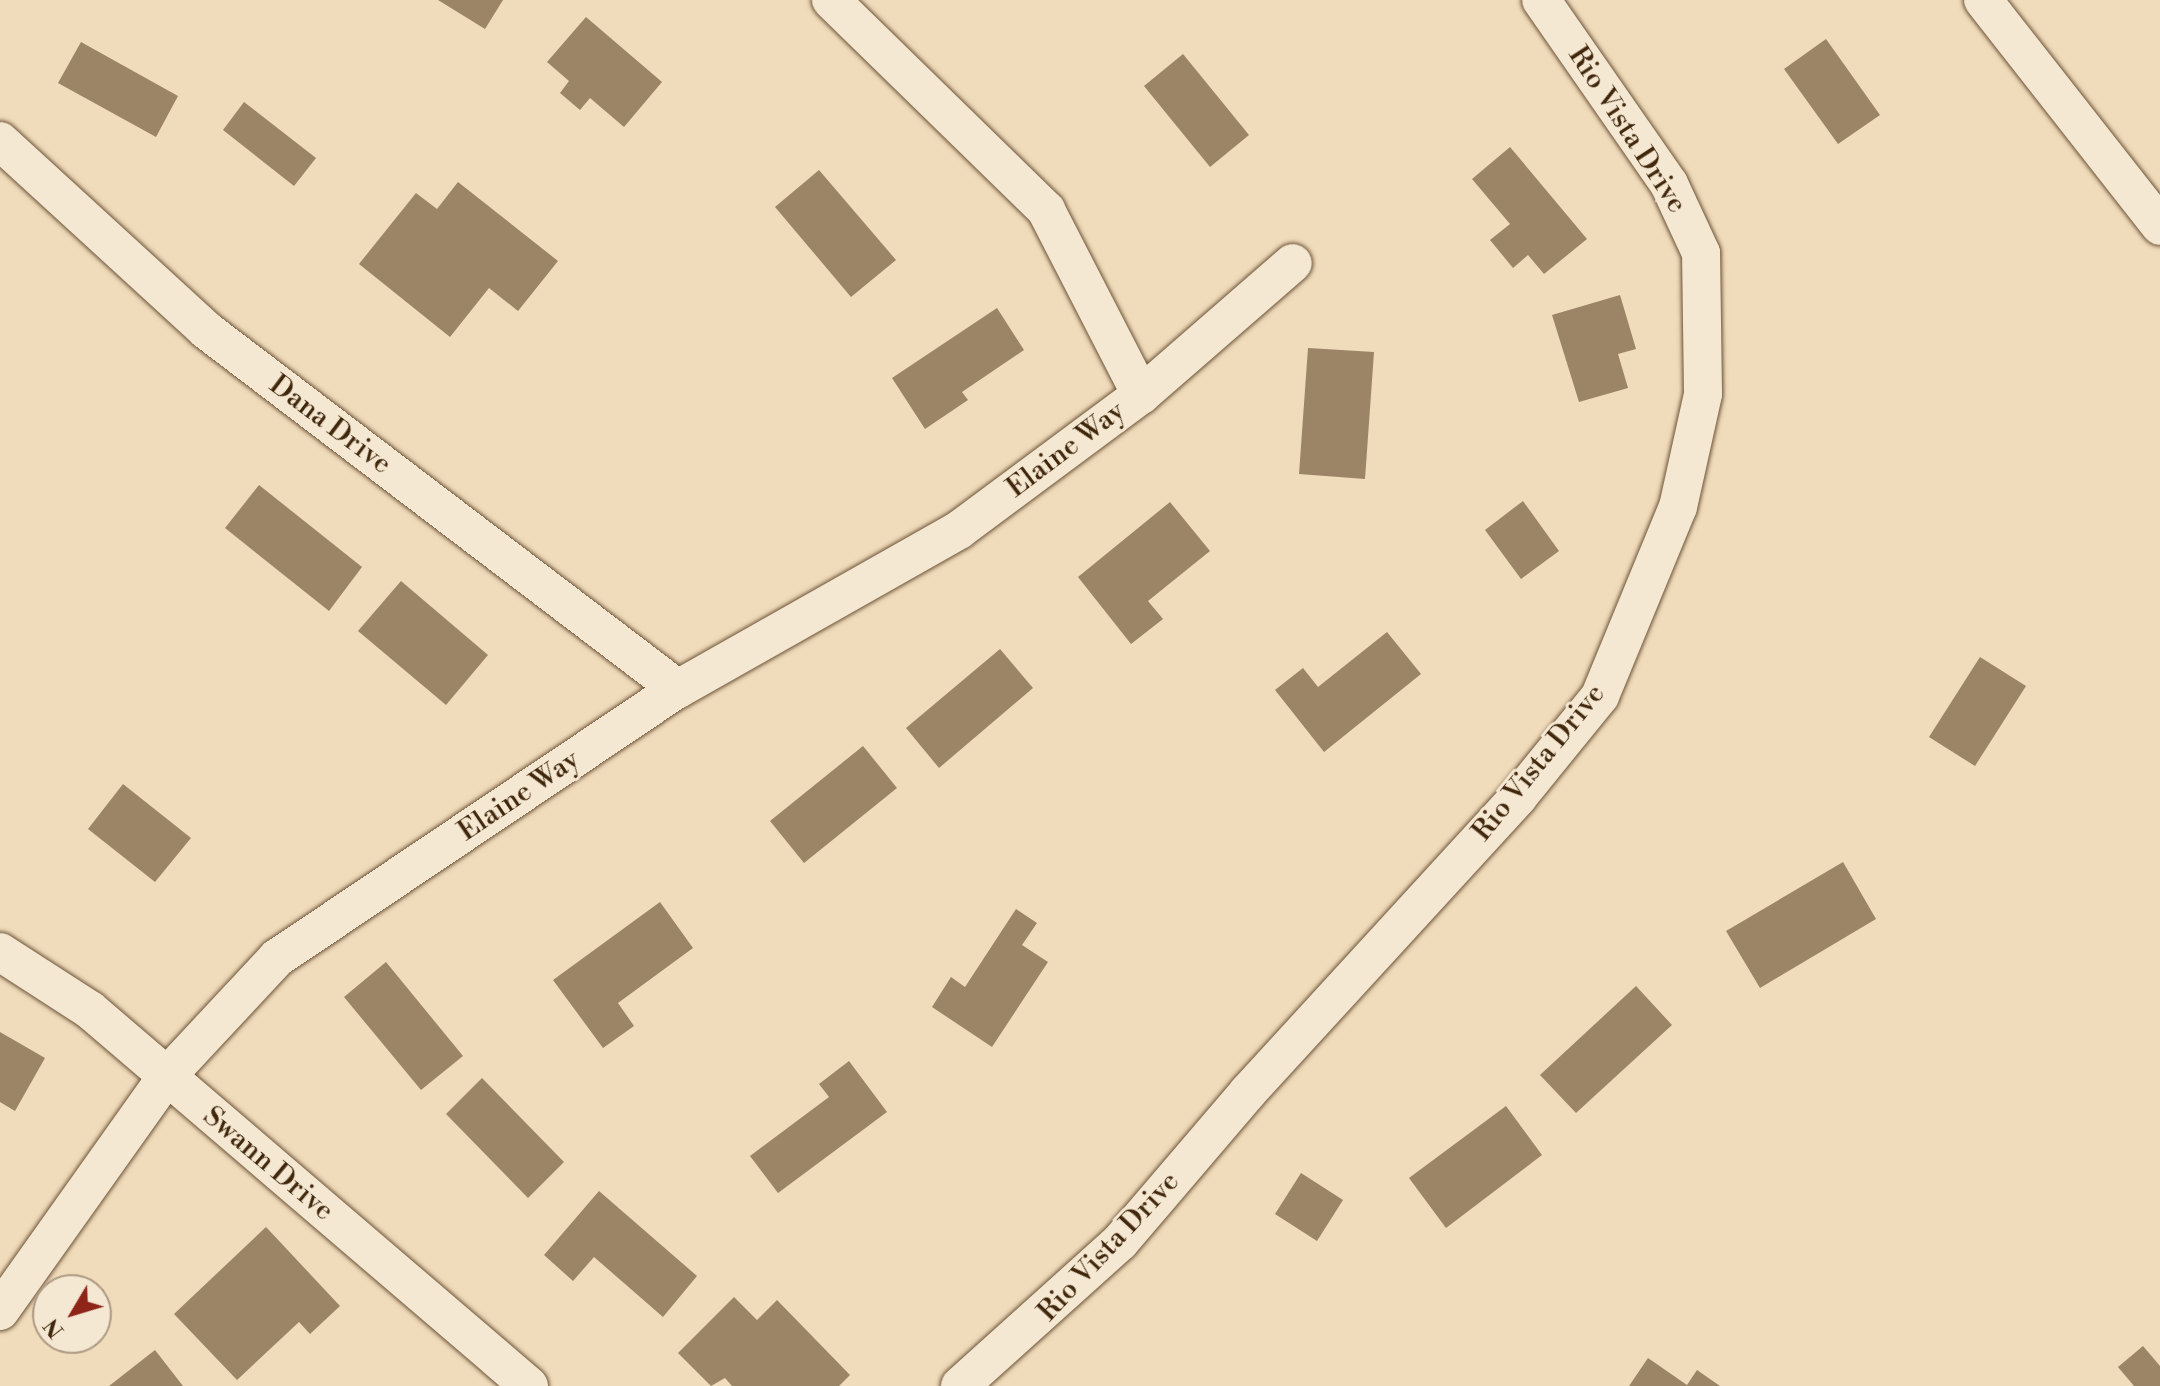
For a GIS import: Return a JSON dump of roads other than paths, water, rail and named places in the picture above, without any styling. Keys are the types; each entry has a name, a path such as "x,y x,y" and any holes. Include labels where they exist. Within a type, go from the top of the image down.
{"street":[{"name":"Elaine Way","path":"831,0 1046,210 1141,395"},
{"name":"Rio Vista Drive","path":"960,1386 1120,1242 1248,1092 1518,797 1600,696 1678,507 1700,408 1701,253 1669,184 1541,0"},
{"path":"1983,0 2160,226"},
{"name":"Dana Drive","path":"0,141 206,330 678,689"},
{"name":"Elaine Way","path":"0,1311 166,1077 277,958 678,689 959,530 1141,395 1293,263"},
{"name":"Swann Drive","path":"0,952 90,1010 529,1386"}]}
